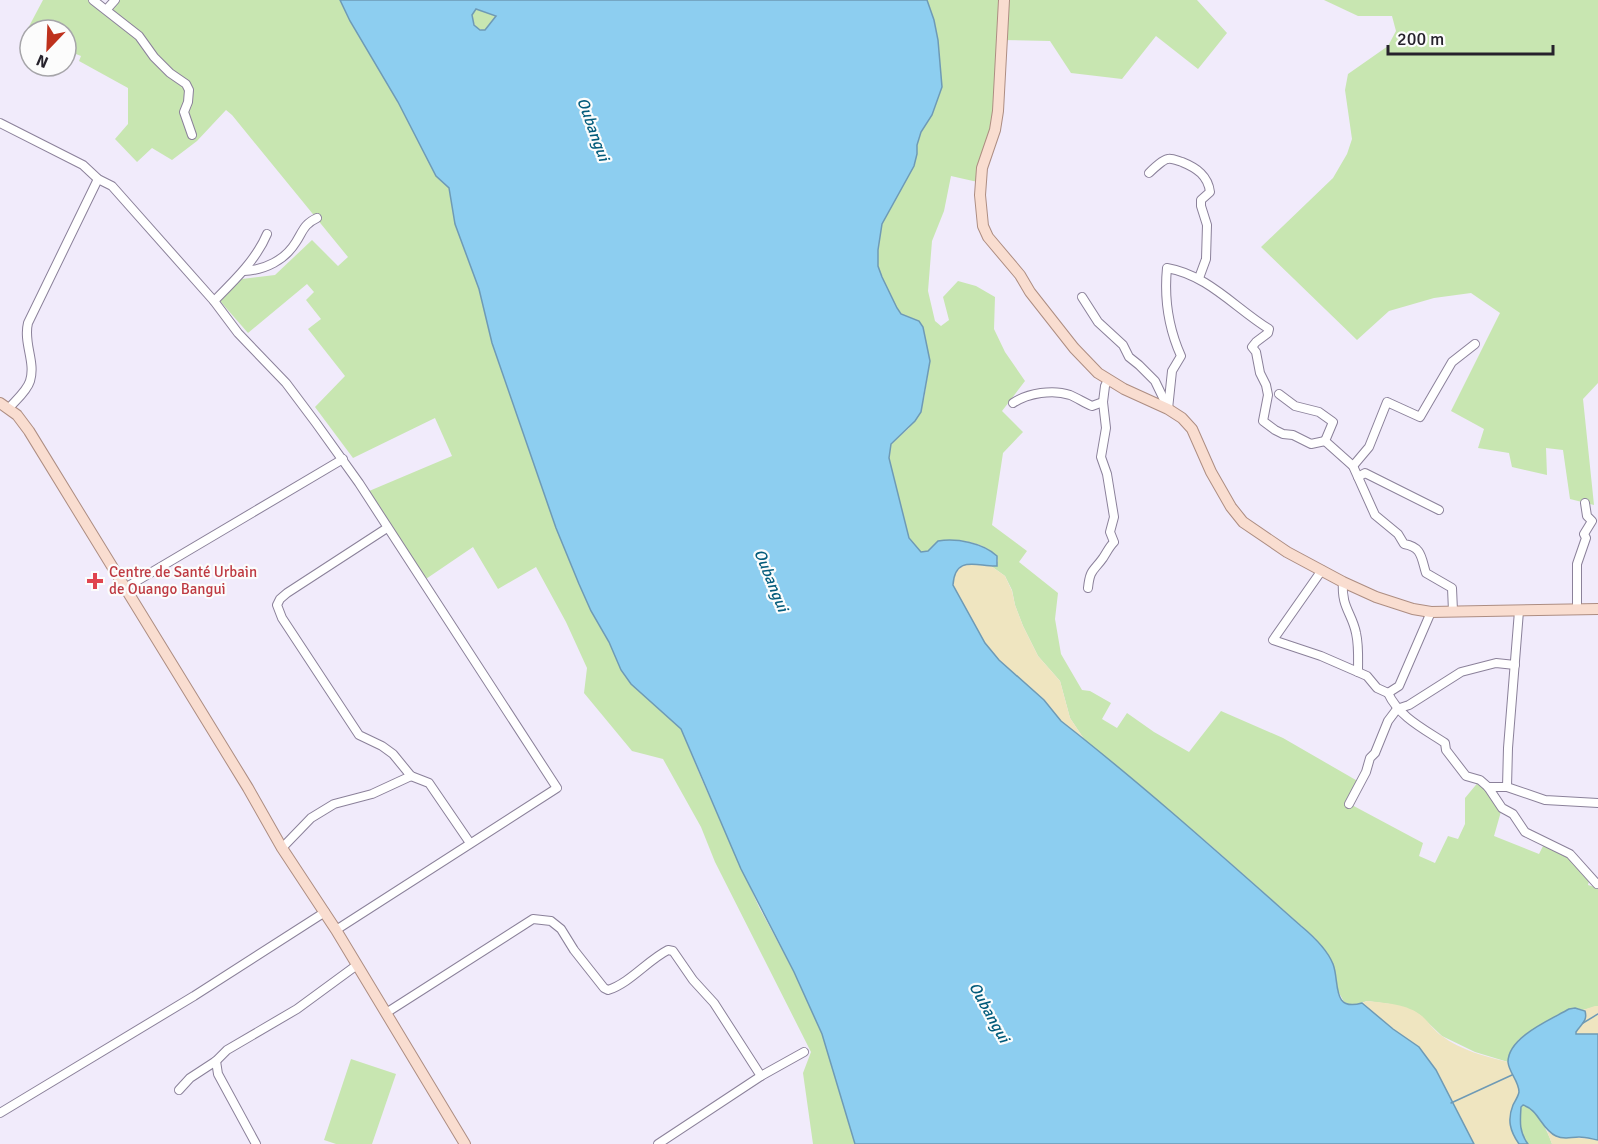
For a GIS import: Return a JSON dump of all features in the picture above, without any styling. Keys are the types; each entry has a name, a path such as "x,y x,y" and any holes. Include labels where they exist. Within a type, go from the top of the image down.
{"main road":[{"path":"1004,0 998,111 982,168 980,195 983,226 995,247 1020,275 1030,292 1074,348 1108,380 1168,409 1182,418 1192,429 1211,472 1231,507 1243,522 1273,543 1344,582 1376,597 1413,609 1431,612 1598,609"},
{"path":"5,405 29,431 465,1144"}],"street":[{"path":"93,0 139,36 154,57 170,73 186,84 189,90 189,102 184,112 192,135"},
{"path":"107,9 115,0"},
{"path":"0,123 83,165 98,179 112,186 214,301 238,333 286,383 343,459 557,788 336,930"},
{"path":"1149,172 1170,158 1197,169 1209,186 1210,192 1201,201 1208,225 1206,259 1199,278"},
{"path":"5,405 28,386 31,379 31,360 25,333 28,323 98,179"},
{"path":"244,271 260,269 282,258 295,244 306,224 317,218"},
{"path":"214,301 244,271 259,251 267,234"},
{"path":"1168,409 1172,371 1181,356 1167,307 1165,284 1167,268 1184,271 1199,278 1269,329 1268,333 1252,347 1256,352 1268,395 1263,420 1275,430 1293,435 1311,444 1325,441"},
{"path":"1082,297 1098,322 1123,345 1129,357 1155,381 1168,409"},
{"path":"1353,466 1369,447 1387,402 1420,417 1452,362 1475,344"},
{"path":"1088,588 1092,569 1114,542 1110,532 1114,517 1107,474 1101,457 1106,428 1103,402 1108,380"},
{"path":"1013,403 1040,393 1059,392 1071,395 1092,406 1103,402"},
{"path":"1279,394 1295,406 1319,412 1333,422 1325,441"},
{"path":"1325,441 1353,466 1375,515 1398,534 1404,544 1419,550 1426,573 1452,588 1452,611"},
{"path":"125,588 343,459"},
{"path":"1358,477 1365,473 1439,510"},
{"path":"1577,610 1577,564 1586,538 1584,534 1592,521 1587,516 1585,503"},
{"path":"387,528 287,593 277,605 282,618 359,735 393,754 411,776 429,783 470,843"},
{"path":"1322,570 1273,640 1321,656 1367,676 1377,688 1388,693 1397,710 1445,743 1446,750 1466,776 1480,780 1488,787 1502,808 1513,814 1525,832 1570,854 1597,884"},
{"path":"1344,582 1344,603 1356,631 1356,644 1359,651 1358,672"},
{"path":"1507,787 1519,611"},
{"path":"1388,693 1399,686 1431,612"},
{"path":"1349,804 1375,753 1388,721 1397,710 1409,705 1461,672 1496,663 1515,665"},
{"path":"282,848 311,818 334,804 372,795 411,776"},
{"path":"1488,787 1507,787 1545,800 1598,803"},
{"path":"0,1113 194,996 325,912"},
{"path":"386,1013 533,920 544,919 551,921 561,929 574,950 608,990 644,968 662,952 673,951 693,980 714,1003 761,1076"},
{"path":"179,1090 190,1078 216,1061 227,1050 297,1009 357,965"},
{"path":"663,1143 761,1076 804,1052"},
{"path":"216,1061 218,1074 256,1144"}],"green space":[{"path":"43,0 96,0 107,5 111,0 340,0 398,102 436,176 449,188 455,224 479,289 492,343 556,528 579,584 621,670 631,684 681,729 759,907 794,972 822,1034 855,1144 813,1144 803,1073 811,1052 715,862 701,827 663,759 632,751 584,693 587,668 566,622 536,567 498,589 473,547 420,583 362,494 452,456 435,418 353,458 315,407 345,376 308,329 321,319 306,300 314,292 307,284 248,333 220,301 242,279 275,275 312,240 338,266 348,257 226,110 197,141 172,160 152,148 137,162 115,139 128,124 128,88 79,61 81,56 78,55 78,18 33,18"},
{"path":"927,0 1197,0 1227,33 1198,69 1156,36 1122,79 1071,73 1050,41 1000,40 1000,76 982,183 951,176 944,211 932,241 928,291 935,321 941,326 949,320 943,297 958,281 976,286 995,297 994,329 1005,352 1025,381 1002,411 1023,432 1003,453 992,525 1027,551 1019,562 1058,593 1055,619 1061,654 1082,690 1090,691 1111,703 1102,719 1117,728 1127,713 1189,752 1221,711 1283,738 1361,783 1350,804 1423,843 1419,856 1435,863 1448,836 1458,839 1465,824 1465,798 1480,780 1502,808 1494,836 1539,854 1545,842 1570,854 1590,877 1588,885 1598,888 1598,1006 1583,1010 1569,1009 1537,1027 1519,1039 1511,1051 1508,1062 1475,1052 1442,1036 1413,1011 1390,1004 1367,1001 1352,1006 1344,1002 1338,991 1333,964 1315,938 1208,843 1084,739 1070,718 1060,681 1038,656 1023,626 1012,590 1005,576 991,566 998,561 994,554 986,548 965,541 943,542 934,545 928,551 921,552 909,538 889,458 891,444 909,428 924,399 930,361 923,327 919,321 901,314 897,308 878,266 878,250 882,224 914,166 921,132 932,115 942,87 938,40"},
{"path":"1324,0 1598,0 1598,383 1583,399 1594,505 1570,499 1563,450 1546,448 1547,475 1512,467 1509,453 1478,448 1484,429 1451,411 1500,313 1471,293 1434,298 1389,311 1357,340 1261,247 1333,178 1347,154 1352,139 1345,90 1348,74 1388,46 1396,31 1392,16 1358,16"},
{"path":"476,9 496,16 485,31 479,29 474,23 472,15"},
{"path":"351,1059 396,1074 372,1144 336,1144 324,1140"},
{"path":"1525,1105 1538,1116 1552,1144 1528,1144 1520,1122 1521,1107"}],"sand":[{"path":"967,563 991,566 1005,576 1023,626 1038,656 1060,681 1070,718 1084,739 1061,721 1044,700 999,660 985,643 954,588 954,576"},
{"path":"1367,1001 1410,1009 1422,1016 1449,1041 1465,1049 1508,1062 1519,1090 1510,1119 1513,1134 1519,1144 1474,1144 1436,1070 1419,1047 1362,1003"},
{"path":"1598,1006 1598,1034 1576,1034 1586,1014 1583,1010"},
{"path":"1547,1131 1565,1137 1598,1140 1598,1144 1552,1144"}],"water":[{"name":"Oubangui","path":"340,0 927,0 938,40 942,87 932,115 921,132 914,166 882,224 878,250 878,266 897,308 901,314 919,321 923,327 930,361 921,412 891,444 889,458 909,538 921,552 928,551 938,541 953,540 969,542 997,556 997,566 969,564 958,569 953,585 985,643 999,660 1044,700 1061,721 1153,796 1315,938 1333,964 1338,994 1341,999 1352,1005 1362,1003 1419,1047 1436,1070 1474,1144 855,1144 822,1034 794,972 741,869 681,729 631,684 621,670 609,642 591,611 556,528 492,343 479,289 455,224 449,188 436,176 398,102","holes":["476,9 496,16 485,30 480,30 474,25 472,15"]},
{"path":"1575,1008 1585,1011 1586,1014 1576,1034 1598,1034 1598,1140 1556,1136 1547,1129 1533,1111 1523,1105 1520,1117 1521,1127 1528,1144 1519,1144 1513,1135 1510,1121 1511,1110 1519,1092 1508,1062 1510,1053 1522,1037 1531,1030"}],"waterway":[{"path":"1583,1023 1598,1014"},
{"path":"1451,1103 1512,1075"}],"place":[{"name":"Centre de Santé Urbain de Ouango Bangui","path":"95,581"}]}
